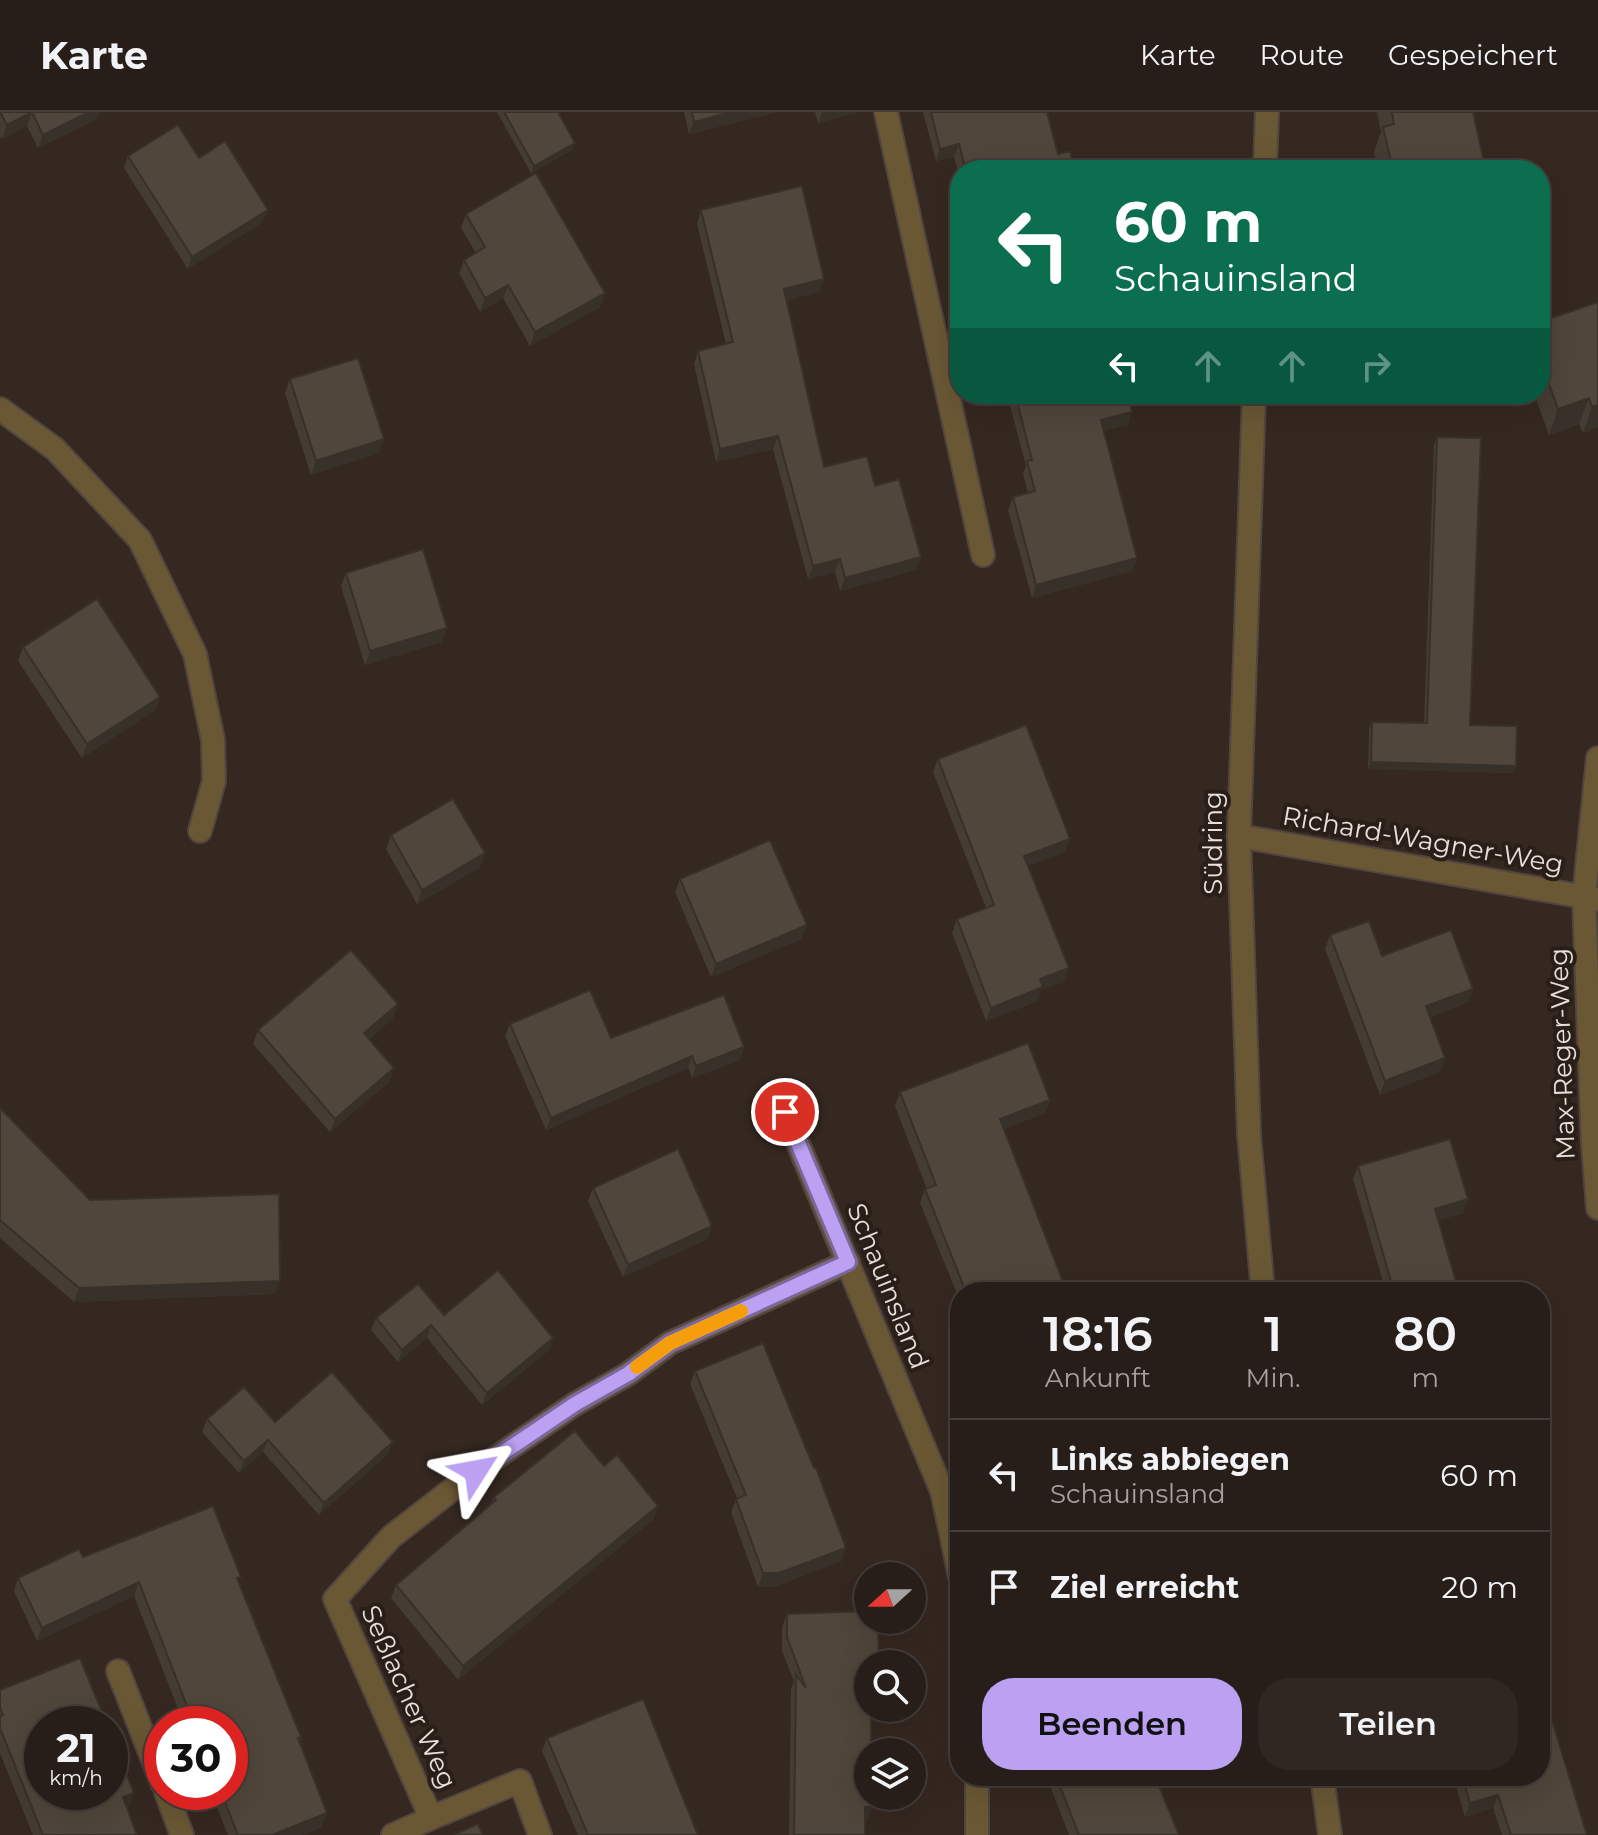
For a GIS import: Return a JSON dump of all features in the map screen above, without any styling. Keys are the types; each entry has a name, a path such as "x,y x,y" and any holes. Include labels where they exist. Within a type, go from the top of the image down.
{"street":[{"path":"886,112 983,555"},
{"path":"1265,160 1267,112"},
{"name":"Südring","path":"1254,404 1239,836 1249,1135 1262,1282"},
{"path":"0,409 55,449 140,540 195,654 213,740 214,781 200,831"},
{"name":"Max-Reger-Weg","path":"1598,758 1591,898 1593,1144 1598,1208"},
{"name":"Richard-Wagner-Weg","path":"1239,836 1591,898"},
{"name":"Schauinsland","path":"785,1112 942,1491 950,1529"},
{"name":"Seßlacher Weg","path":"393,1835 431,1818 335,1599 391,1537 476,1471 575,1404 628,1374 670,1343 848,1262"},
{"path":"118,1671 144,1737"},
{"path":"431,1818 520,1781 540,1835"},
{"path":"977,1786 977,1835"},
{"path":"1323,1786 1330,1835"},
{"path":"173,1810 182,1835"}],"building":[{"path":"0,112 32,112 7,125"},
{"path":"32,112 89,112 43,135"},
{"path":"504,112 558,112 575,143 534,166"},
{"path":"692,112 731,112 694,122"},
{"path":"931,112 1047,112 1058,154 1070,151 1072,160 963,160 959,144 940,149"},
{"path":"1392,112 1473,112 1484,160 1391,160 1383,127 1394,124"},
{"path":"178,125 199,158 225,141 268,210 192,257 128,156"},
{"path":"536,173 605,293 535,332 508,285 485,298 464,260 485,247 466,214"},
{"path":"802,186 824,279 784,289 824,467 867,456 875,486 899,479 921,557 845,578 840,559 813,566 778,436 720,449 698,351 733,342 701,210"},
{"path":"1598,302 1598,405 1592,407 1589,398 1558,409 1550,387 1550,319"},
{"path":"358,358 384,439 316,461 290,379"},
{"path":"1018,404 1130,404 1132,412 1101,420 1137,558 1036,585 1013,497 1035,491 1027,461 1032,460"},
{"path":"1437,437 1481,438 1470,725 1517,726 1516,766 1371,762 1372,722 1427,723"},
{"path":"423,549 447,628 370,651 346,573"},
{"path":"97,599 160,697 87,744 23,647"},
{"path":"1026,725 1070,839 1024,856 1069,968 1040,979 1043,987 991,1008 957,919 994,905 938,759"},
{"path":"453,799 485,853 422,890 391,835"},
{"path":"770,840 807,925 716,964 680,879"},
{"path":"1369,921 1382,956 1451,930 1473,989 1426,1006 1445,1058 1385,1081 1330,935"},
{"path":"351,950 398,1004 364,1033 394,1068 335,1119 258,1030"},
{"path":"590,990 611,1038 724,995 744,1047 696,1066 692,1056 551,1118 510,1024"},
{"path":"1028,1043 1050,1100 1000,1119 1063,1282 962,1282 925,1189 936,1185 900,1092"},
{"path":"0,1108 90,1200 279,1194 280,1281 79,1288 0,1220"},
{"path":"1450,1139 1468,1199 1435,1209 1456,1282 1391,1282 1358,1166"},
{"path":"678,1149 712,1226 628,1265 593,1188"},
{"path":"498,1270 553,1338 487,1393 431,1325 402,1350 376,1318 418,1284 444,1315"},
{"path":"763,1343 846,1548 779,1573 763,1573 736,1499 746,1495 695,1371"},
{"path":"332,1372 393,1442 324,1503 268,1440 244,1461 207,1419 244,1387 275,1422"},
{"path":"575,1431 604,1466 617,1455 658,1506 463,1666 396,1585 496,1500 494,1497"},
{"path":"213,1506 241,1577 237,1578 301,1737 298,1738 327,1813 272,1835 238,1835 228,1810 248,1810 248,1706 187,1706 139,1582 42,1628 18,1578 79,1549 83,1557"},
{"path":"854,1612 854,1634 878,1634 879,1650 854,1650 854,1722 871,1722 871,1738 854,1738 854,1810 865,1810 865,1835 794,1835 796,1675 806,1688 787,1637 787,1614"},
{"path":"80,1658 100,1706 24,1706 24,1788 0,1728 0,1716 3,1715 0,1690"},
{"path":"643,1699 698,1835 588,1835 547,1738"},
{"path":"1550,1714 1587,1835 1511,1835 1498,1795 1470,1803 1465,1786 1550,1786"},
{"path":"128,1778 134,1793 128,1795"},
{"path":"1060,1786 1159,1786 1179,1835 1079,1835"},
{"path":"33,1810 128,1810 137,1835 43,1835"},
{"path":"478,1824 483,1835 453,1835"}],"slow traffic":[{"path":"637,1367 670,1343 741,1311"}],"route":[{"path":"476,1471 575,1404 628,1374 670,1343 848,1262 785,1112"}]}
